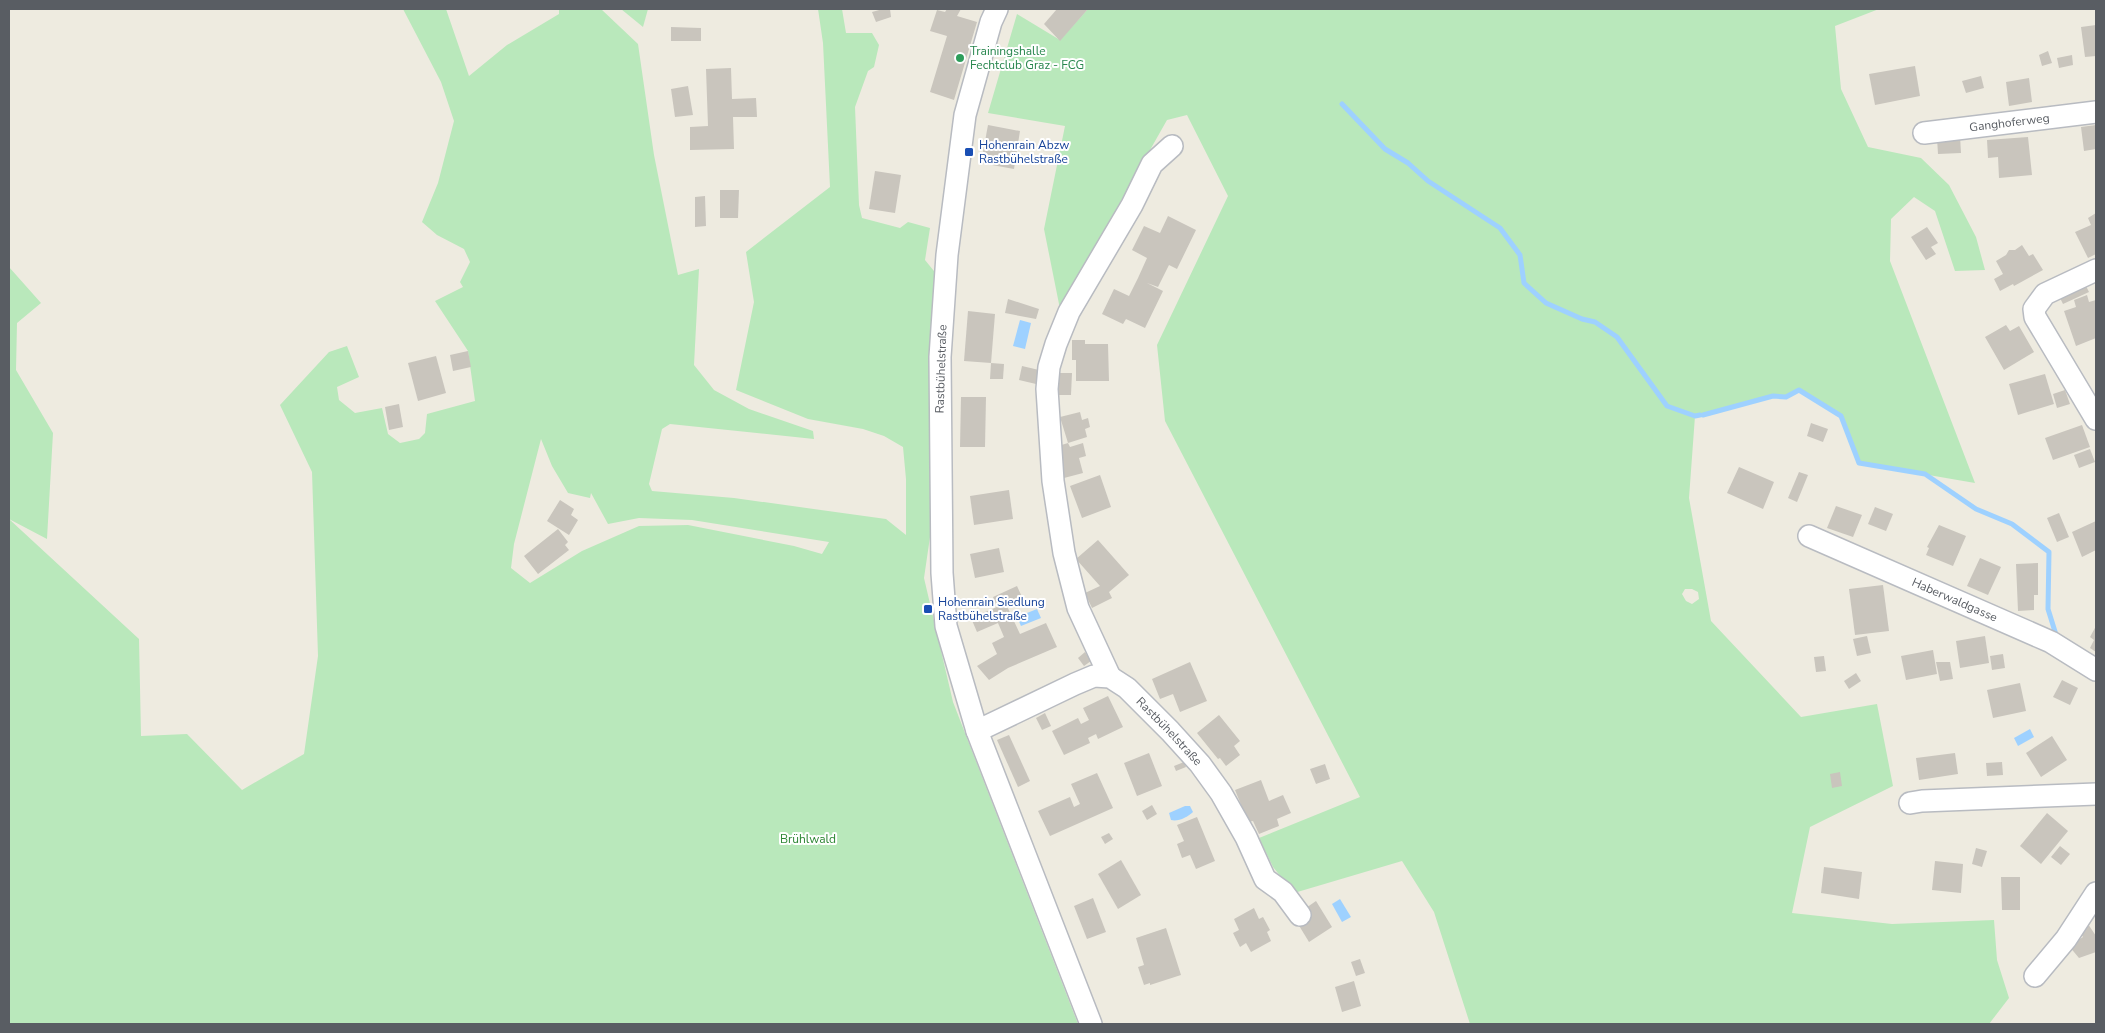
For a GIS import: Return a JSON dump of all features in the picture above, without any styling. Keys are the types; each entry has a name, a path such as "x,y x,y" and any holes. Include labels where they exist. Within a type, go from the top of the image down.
{"street":[{"name":"Rastbühelstraße","path":"997,9 991,22 964,115 947,255 940,357 942,579 946,626 977,731 1090,1024"},
{"name":"Ganghoferweg","path":"1924,132 2096,112"},
{"path":"977,731 1094,676 1110,677 1078,608 1064,553 1053,481 1047,389 1056,344 1069,312 1132,205 1152,164 1172,146"},
{"path":"2096,270 2045,294 2034,309 2035,317 2096,419"},
{"name":"Haberwaldgasse","path":"1808,536 2051,642 2096,670"},
{"name":"Rastbühelstraße","path":"1110,677 1127,688 1170,730 1200,764 1221,793 1246,837 1265,879 1283,892 1300,915"},
{"path":"1910,803 2096,794"},
{"path":"2035,976 2066,939 2096,893"}],"green space":[{"name":"Brühlwald","path":"403,9 446,9 469,76 507,45 559,14 559,9 601,9 638,44 654,155 678,275 699,269 694,365 714,390 749,409 813,431 814,439 670,424 662,429 649,484 652,491 734,498 886,519 906,535 906,479 903,447 884,436 863,429 808,419 736,390 754,302 746,252 830,187 823,43 818,9 842,9 846,33 872,33 879,45 874,67 868,71 855,107 859,205 862,218 900,228 908,222 930,228 925,260 938,276 930,537 924,578 953,702 1078,1024 9,1024 9,519 139,639 141,736 187,734 242,790 304,754 318,656 312,472 280,405 329,352 347,346 359,377 337,387 339,400 355,413 382,408 388,434 400,443 419,439 425,433 427,414 475,401 468,351 435,301 463,287 460,282 470,262 464,249 437,235 422,222 438,183 454,121 441,82","holes":["541,439 552,466 568,493 590,498 591,493 608,524 639,518 692,520 829,542 822,554 794,546 688,525 639,526 582,551 530,583 511,568 514,544"]},
{"path":"621,9 648,9 643,27"},
{"path":"1088,9 1879,9 1835,26 1841,89 1868,147 1921,158 1949,185 1976,237 1985,270 1955,271 1935,211 1914,197 1891,219 1890,261 1975,483 1859,463 1841,416 1799,390 1786,397 1773,396 1695,416 1689,498 1711,621 1801,717 1877,704 1893,786 1810,827 1792,913 1892,924 1994,920 1997,960 2009,998 1989,1024 1470,1024 1434,912 1402,861 1294,893 1273,867 1259,838 1360,797 1165,421 1157,345 1228,196 1187,115 1167,120 1060,309 1044,229 1065,126 988,113 1017,14 1060,40","holes":["1685,589 1692,589 1698,592 1699,599 1692,604 1686,601 1682,594"]},
{"path":"9,267 41,303 17,323 16,370 53,433 47,539 9,519"}],"water":[{"path":"1020,320 1031,323 1025,349 1013,346"},
{"path":"1037,609 1041,618 1021,626 1017,617"},
{"path":"2030,729 2034,737 2018,746 2014,738"},
{"path":"1185,806 1190,806 1193,812 1183,819 1171,820 1169,813"},
{"path":"1340,899 1351,917 1342,922 1332,904"}],"building":[{"path":"890,9 891,17 876,22 872,12"},
{"path":"947,9 961,9 957,16 977,22 954,100 930,92 947,36 930,31 937,10 945,12"},
{"path":"1057,9 1088,9 1060,41 1044,24"},
{"path":"2096,25 2096,56 2085,57 2081,27"},
{"path":"671,27 701,28 701,41 671,41"},
{"path":"2048,51 2052,63 2042,66 2039,55"},
{"path":"2072,55 2073,65 2059,68 2057,58"},
{"path":"1915,66 1920,96 1875,105 1869,74"},
{"path":"731,68 732,99 756,98 757,117 733,117 734,149 690,150 690,127 708,126 706,69"},
{"path":"1981,76 1984,88 1966,93 1962,81"},
{"path":"2029,78 2032,102 2009,106 2006,82"},
{"path":"688,86 693,115 675,117 671,89"},
{"path":"988,125 1020,131 1014,169 981,163"},
{"path":"2096,125 2096,149 2084,151 2081,127"},
{"path":"1960,136 1961,153 1938,154 1937,138"},
{"path":"2028,137 2032,175 1999,178 1998,157 1988,158 1987,140"},
{"path":"875,171 901,175 895,213 869,209"},
{"path":"720,190 739,190 738,218 720,218"},
{"path":"705,196 706,226 695,227 695,197"},
{"path":"2096,213 2096,254 2088,258 2075,232 2091,225 2088,218"},
{"path":"1168,216 1196,230 1177,269 1169,265 1158,287 1147,283 1163,291 1145,328 1126,319 1123,324 1102,314 1114,289 1129,296 1138,278 1147,258 1132,250 1144,226 1160,233"},
{"path":"1927,227 1938,243 1931,247 1936,254 1926,260 1911,237"},
{"path":"2022,245 2029,256 2033,254 2043,270 2014,286 2013,284 2000,291 1994,279 2003,274 1996,261 2006,255 2009,250 2015,250"},
{"path":"2085,284 2089,292 2063,304 2059,296"},
{"path":"2087,295 2089,302 2096,300 2096,338 2076,346 2064,311 2076,307 2074,300"},
{"path":"1008,299 1039,309 1036,319 1005,313"},
{"path":"968,311 995,314 991,363 964,361"},
{"path":"2006,325 2010,331 2019,326 2034,352 2004,370 1985,337"},
{"path":"1072,340 1085,340 1085,344 1108,344 1109,381 1076,381 1076,360 1072,360"},
{"path":"468,351 471,367 453,371 450,355"},
{"path":"436,356 446,393 418,401 408,363"},
{"path":"991,363 1004,364 1003,379 990,379"},
{"path":"1022,366 1039,370 1036,384 1019,380"},
{"path":"1057,373 1072,373 1071,395 1056,395"},
{"path":"2045,374 2054,404 2018,415 2009,384"},
{"path":"2065,390 2070,404 2057,408 2053,394"},
{"path":"961,397 986,397 985,447 960,447"},
{"path":"399,404 403,427 389,430 385,407"},
{"path":"1080,412 1082,420 1088,418 1090,427 1085,429 1087,437 1068,443 1060,417"},
{"path":"1811,423 1828,429 1823,442 1807,436"},
{"path":"2082,425 2090,447 2053,460 2045,438"},
{"path":"1068,443 1070,447 1083,443 1086,456 1079,458 1083,473 1064,478 1055,447"},
{"path":"2090,449 2095,462 2079,468 2074,455"},
{"path":"1739,467 1774,482 1763,509 1727,493"},
{"path":"1799,472 1808,475 1797,502 1788,498"},
{"path":"1100,475 1111,507 1082,518 1070,486"},
{"path":"1009,490 1013,519 974,525 970,496"},
{"path":"560,500 574,509 571,515 578,520 569,535 547,521"},
{"path":"1836,506 1862,515 1853,537 1827,528"},
{"path":"1875,507 1893,514 1886,531 1868,524"},
{"path":"2059,513 2069,537 2057,542 2047,518"},
{"path":"2096,521 2096,550 2082,557 2072,532"},
{"path":"1939,525 1966,536 1953,566 1926,555 1929,548 1927,547"},
{"path":"558,529 568,542 565,545 569,550 538,574 524,556"},
{"path":"1098,540 1129,575 1109,592 1112,598 1092,608 1085,593 1100,586 1076,559"},
{"path":"999,548 1004,572 975,578 970,554"},
{"path":"1980,558 2001,567 1988,595 1967,586"},
{"path":"2038,563 2038,595 2034,595 2034,610 2018,611 2016,564"},
{"path":"1883,585 1889,631 1855,635 1849,589"},
{"path":"1017,586 1022,597 1006,604 1020,634 1046,623 1057,647 1008,668 989,680 977,666 997,654 992,643 1004,637 998,623 977,632 971,618 997,607 993,597"},
{"path":"2096,626 2096,652 2090,648 2094,640 2090,637"},
{"path":"1867,636 1871,653 1857,656 1853,639"},
{"path":"1985,636 1989,663 1960,668 1956,641"},
{"path":"1933,650 1937,674 1906,680 1901,656"},
{"path":"1085,652 1091,661 1084,666 1078,658"},
{"path":"2003,654 2005,668 1992,670 1990,656"},
{"path":"1824,656 1826,671 1816,672 1814,657"},
{"path":"1190,662 1207,701 1180,712 1173,694 1160,699 1152,679"},
{"path":"1936,662 1950,662 1953,679 1940,681"},
{"path":"1856,673 1861,681 1849,689 1844,681"},
{"path":"2062,680 2078,688 2070,705 2053,697"},
{"path":"2020,683 2026,711 1993,718 1987,690"},
{"path":"1108,696 1123,727 1098,739 1096,734 1088,738 1090,743 1064,755 1052,731 1078,718 1081,724 1089,720 1083,708"},
{"path":"1045,713 1051,726 1042,730 1036,718"},
{"path":"1219,715 1240,741 1234,746 1240,755 1226,766 1197,733"},
{"path":"1009,735 1030,781 1018,787 997,740"},
{"path":"2052,736 2067,760 2041,777 2026,753"},
{"path":"1149,753 1162,786 1137,796 1124,763"},
{"path":"1955,753 1958,774 1919,780 1916,758"},
{"path":"1184,762 1186,767 1176,771 1174,766"},
{"path":"2002,762 2003,775 1987,776 1986,763"},
{"path":"1325,764 1330,779 1316,784 1310,769"},
{"path":"1840,772 1842,786 1832,788 1830,774"},
{"path":"1097,773 1113,808 1050,836 1038,811 1070,797 1074,807 1080,804 1071,784"},
{"path":"1261,780 1269,801 1283,795 1291,813 1277,819 1279,826 1259,834 1253,821 1248,822 1235,790"},
{"path":"1152,805 1157,814 1147,820 1142,811"},
{"path":"2047,813 2068,831 2041,864 2020,846"},
{"path":"1197,817 1215,861 1196,869 1190,855 1182,858 1177,844 1184,841 1177,825"},
{"path":"1109,833 1113,839 1105,844 1101,837"},
{"path":"2060,846 2070,854 2061,865 2051,857"},
{"path":"1976,848 1987,851 1982,867 1972,864"},
{"path":"1121,860 1141,895 1118,909 1098,874"},
{"path":"1935,861 1963,864 1961,893 1932,890"},
{"path":"1824,867 1862,872 1859,899 1821,893"},
{"path":"2001,877 2020,877 2020,910 2002,910"},
{"path":"1093,898 1106,932 1087,939 1074,906"},
{"path":"1316,901 1332,927 1309,942 1295,919 1303,910"},
{"path":"1254,908 1259,919 1263,917 1270,930 1267,932 1271,941 1251,952 1246,943 1240,947 1233,933 1239,930 1234,919"},
{"path":"2088,924 2096,936 2096,952 2079,958 2069,946 2083,937 2078,930"},
{"path":"1166,928 1181,975 1150,985 1150,983 1144,985 1138,967 1144,965 1136,938"},
{"path":"1360,959 1365,973 1356,976 1351,962"},
{"path":"1354,981 1361,1006 1342,1012 1335,987"}],"waterway":[{"path":"1342,104 1385,149 1408,163 1428,181 1500,228 1520,255 1524,283 1546,303 1582,319 1595,322 1617,337 1667,406 1695,416 1700,415"},
{"path":"1703,415 1773,396 1786,397 1799,390 1841,416 1859,463 1925,474 1976,509 2012,524 2049,552 2048,609 2057,638"}],"place":[{"name":"Trainingshalle Fechtclub Graz - FCG","path":"960,58"},
{"name":"Hohenrain Abzw Rastbühelstraße","path":"969,152"},
{"name":"Hohenrain Siedlung Rastbühelstraße","path":"928,609"}]}
